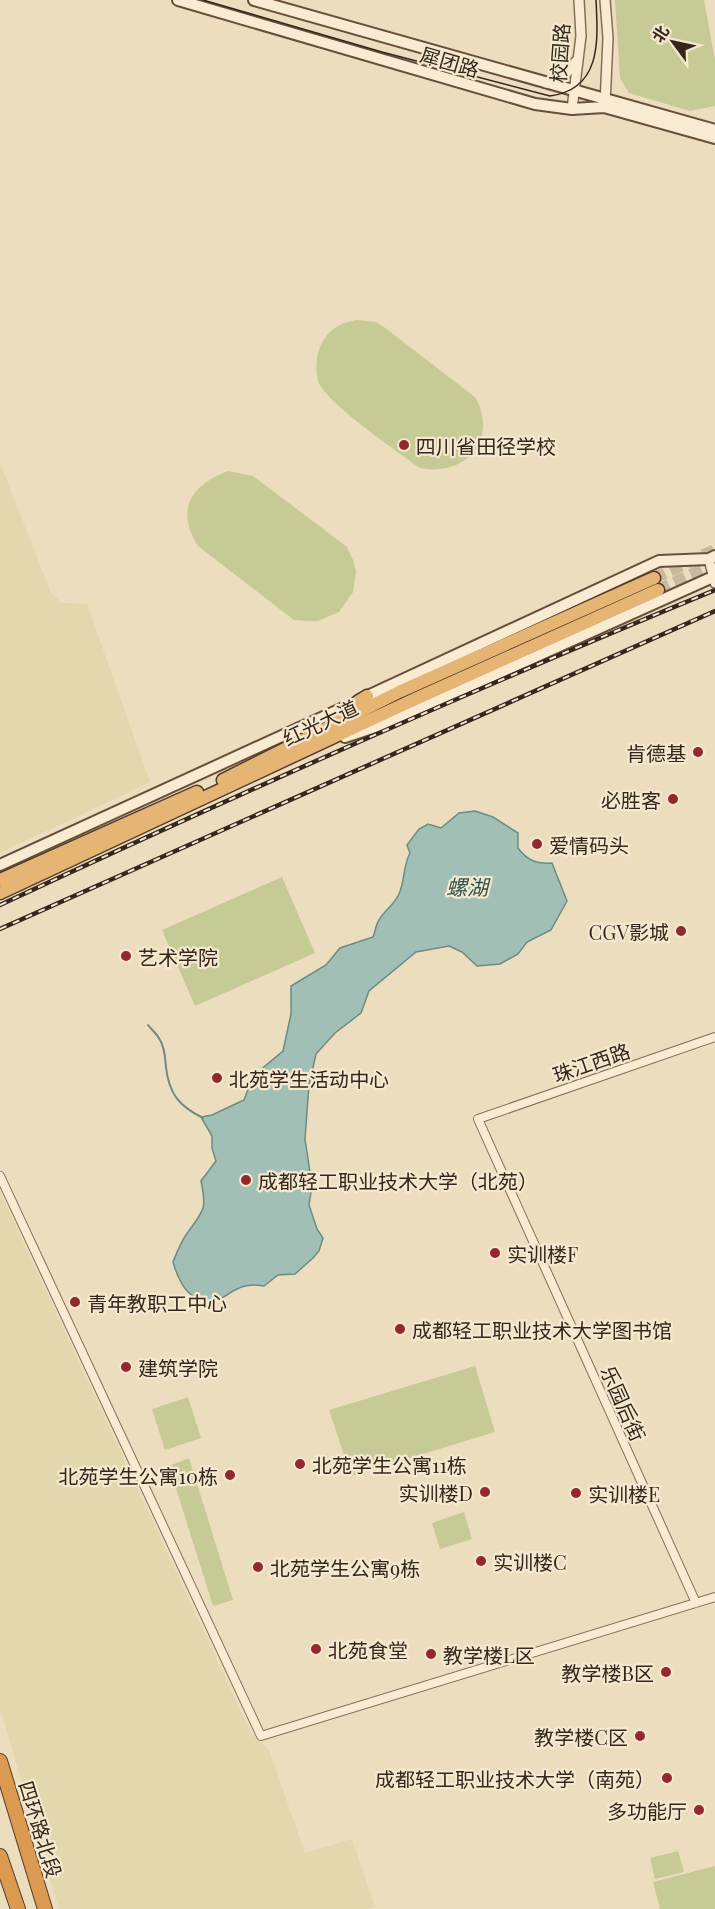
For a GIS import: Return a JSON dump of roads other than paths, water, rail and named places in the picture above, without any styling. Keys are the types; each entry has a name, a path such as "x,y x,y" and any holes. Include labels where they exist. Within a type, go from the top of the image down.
{"highway":[{"name":"红光大道","path":"0,880 216,784 399,692 656,584 0,893"},
{"path":"282,750 367,696"},
{"name":"四环路北段","path":"0,1761 45,1909"},
{"path":"0,1856 18,1909"}],"main road":[{"name":"犀团路","path":"178,0 535,104 572,109 605,103 715,130"},
{"name":"犀团路","path":"254,0 574,91 715,138"},
{"path":"0,865 659,561 712,557"},
{"path":"304,750 390,722 714,579"}],"street":[{"name":"校园路","path":"572,109 580,36 579,0"},
{"path":"605,103 608,39 606,0"},
{"path":"544,83 565,75 578,58"},
{"path":"712,557 714,579"},
{"name":"珠江西路","path":"478,1119 715,1037"},
{"name":"乐园后街","path":"478,1119 696,1603"},
{"path":"0,1176 261,1736 715,1597"}],"water":[{"name":"螺湖","path":"475,811 493,817 518,833 518,848 529,859 541,863 552,863 567,901 551,930 527,942 518,954 500,964 477,966 462,952 449,946 416,952 369,991 361,1013 335,1033 316,1054 309,1085 305,1139 312,1186 309,1205 317,1229 323,1238 319,1251 295,1274 278,1275 264,1286 244,1286 211,1300 195,1297 184,1287 173,1262 183,1239 201,1214 204,1198 201,1181 216,1161 212,1148 212,1136 201,1117 212,1115 244,1100 253,1076 283,1051 291,1014 291,986 326,965 340,948 373,937 378,922 399,894 410,853 407,845 419,829 428,824 441,828 459,813"}],"waterway":[{"path":"148,1025 163,1046 167,1076 173,1092 182,1104 203,1118"}],"tunnel":[{"path":"654,578 715,550"},
{"path":"658,590 715,564"}],"tram line":[{"path":"203,0 382,52 550,96 567,92 579,84 588,73 596,46 596,0"}],"railway":[{"path":"0,905 356,743 715,590"},
{"path":"0,929 715,611"}],"place":[{"name":"四川省田径学校","path":"404,445"},
{"name":"肯德基","path":"698,752"},
{"name":"必胜客","path":"673,799"},
{"name":"爱情码头","path":"537,844"},
{"name":"CGV影城","path":"681,931"},
{"name":"艺术学院","path":"126,956"},
{"name":"北苑学生活动中心","path":"217,1078"},
{"name":"成都轻工职业技术大学（北苑）","path":"246,1180"},
{"name":"实训楼F","path":"495,1253"},
{"name":"青年教职工中心","path":"75,1302"},
{"name":"成都轻工职业技术大学图书馆","path":"400,1329"},
{"name":"建筑学院","path":"126,1367"},
{"name":"北苑学生公寓11栋","path":"300,1464"},
{"name":"北苑学生公寓10栋","path":"230,1475"},
{"name":"实训楼D","path":"485,1492"},
{"name":"实训楼E","path":"576,1493"},
{"name":"实训楼C","path":"481,1561"},
{"name":"北苑学生公寓9栋","path":"258,1567"},
{"name":"北苑食堂","path":"316,1649"},
{"name":"教学楼L区","path":"431,1654"},
{"name":"教学楼B区","path":"666,1672"},
{"name":"教学楼C区","path":"640,1736"},
{"name":"成都轻工职业技术大学（南苑）","path":"667,1778"},
{"name":"多功能厅","path":"699,1810"}]}
